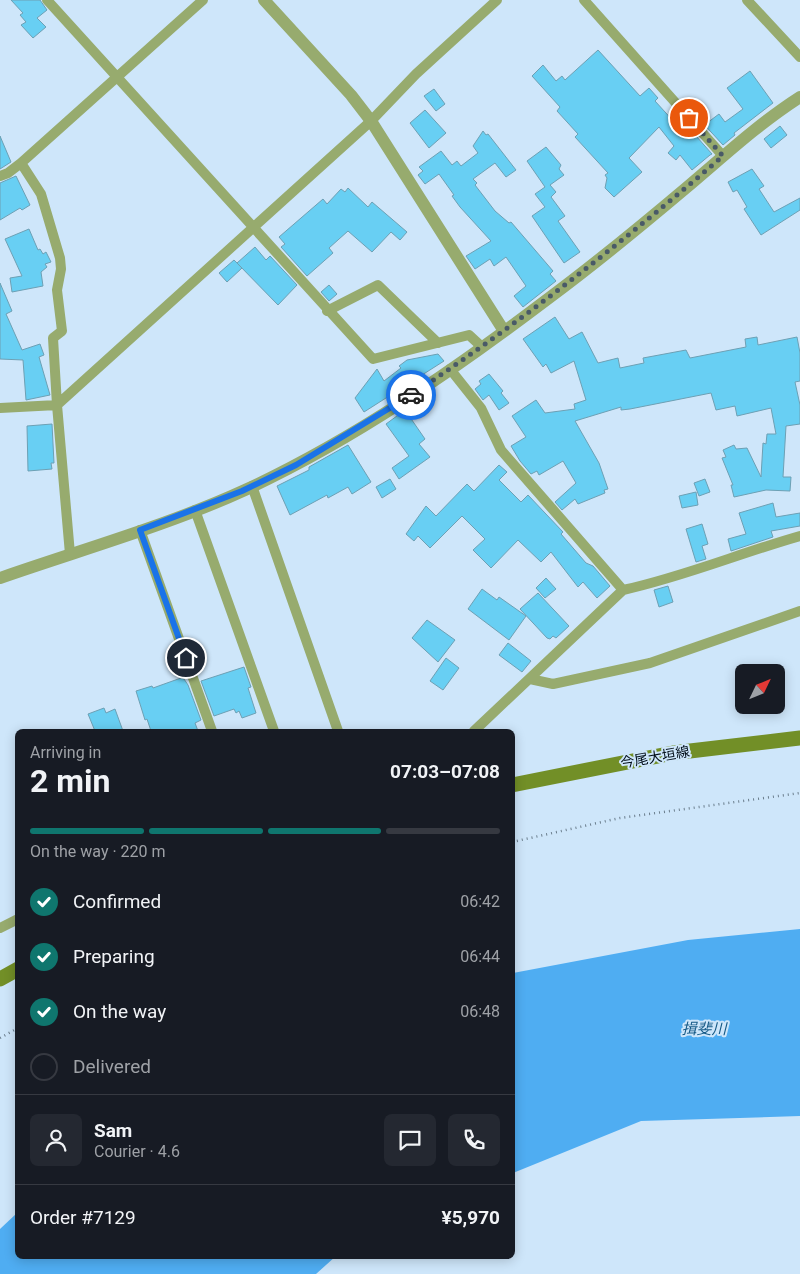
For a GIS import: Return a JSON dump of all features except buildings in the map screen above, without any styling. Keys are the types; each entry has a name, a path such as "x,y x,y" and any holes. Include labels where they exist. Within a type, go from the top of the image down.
{"main road":[{"name":"今尾大垣線","path":"515,784 673,753 800,738"},
{"path":"0,979 15,971"}],"street":[{"path":"47,0 373,360 469,335 482,347"},
{"path":"0,176 21,164 203,0"},
{"path":"264,0 351,95 372,121 504,332"},
{"path":"0,408 57,405 372,121 416,74 497,0"},
{"path":"584,0 723,156"},
{"path":"748,0 800,57"},
{"path":"0,578 195,510 252,486 296,465 401,402 504,332 638,229 766,119 800,97"},
{"path":"21,164 41,194 61,269 56,290 62,331 54,338 57,405 70,554"},
{"path":"327,311 378,285 438,343"},
{"path":"450,369 481,408 501,450 623,590"},
{"path":"252,486 337,729"},
{"path":"195,510 273,729"},
{"path":"140,530 211,729"},
{"path":"476,729 623,590 651,584 751,550 800,536"},
{"path":"530,679 553,684 650,663 800,611"},
{"path":"0,928 15,920"}],"path":[{"path":"515,841 620,818 800,793"},
{"path":"0,1038 15,1030"}],"water":[{"name":"揖斐川","path":"800,929 800,1116 641,1121 515,1172 515,973 688,940"},
{"path":"15,1215 15,1259 333,1259 316,1274 0,1274 0,1229"}],"way so far":[{"path":"411,395 504,332 549,298 638,229 723,156 689,118"}],"route":[{"path":"186,658 140,530 242,491 296,465 411,395"}]}
